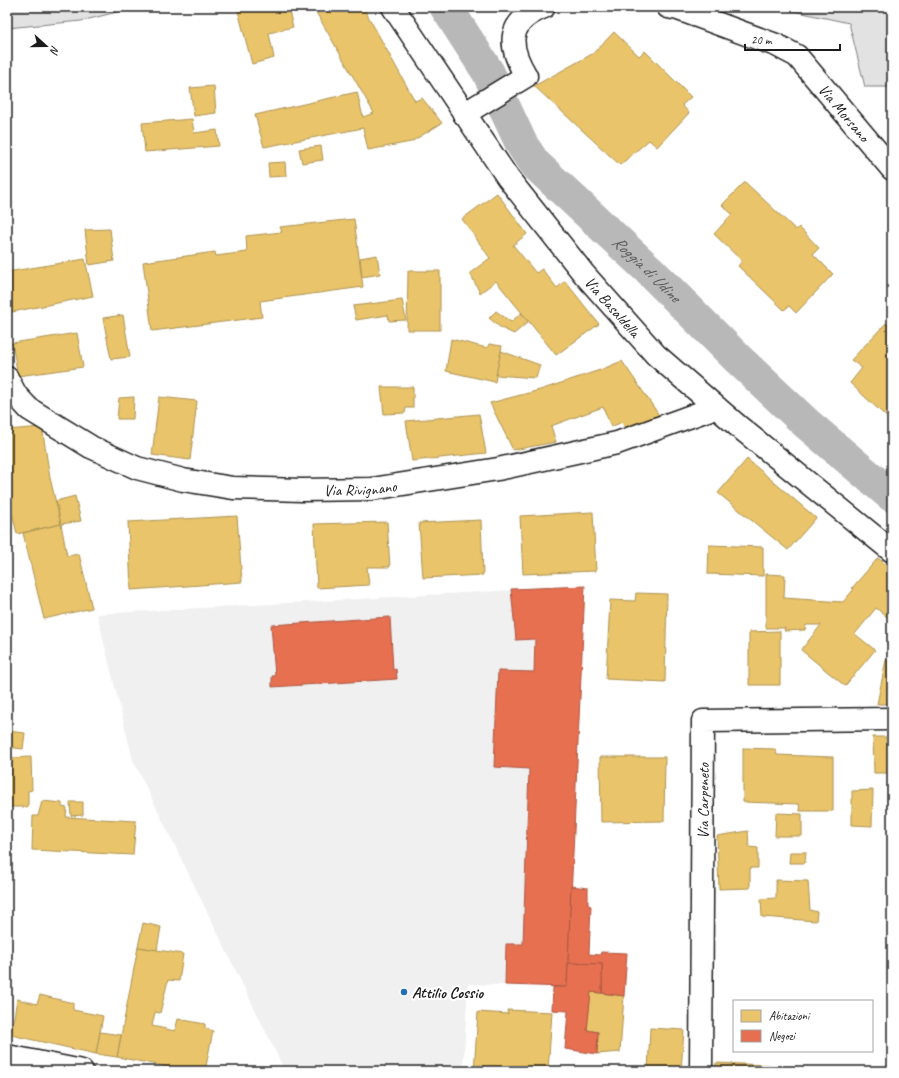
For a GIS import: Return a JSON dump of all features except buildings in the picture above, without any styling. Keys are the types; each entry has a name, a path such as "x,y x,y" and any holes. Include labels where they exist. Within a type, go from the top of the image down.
{"street":[{"name":"Via Basaldella","path":"394,7 508,178 584,274 656,355 716,407 892,551"},
{"path":"464,114 526,76 516,58 514,40 518,24 530,13 544,7"},
{"name":"Via Morsano","path":"668,7 678,9 776,45 797,56 892,169"},
{"name":"Via Rivignano","path":"10,393 29,409 52,424 91,446 137,468 183,480 234,488 302,490 372,489 498,469 618,443 716,407"},
{"name":"Via Carpeneto","path":"701,1071 703,721 892,719"},
{"path":"7,1056 81,1071"}],"shaded area":[{"path":"7,7 137,7 81,21 7,28"},
{"path":"892,7 892,87 865,87 849,23 779,8"},
{"path":"585,586 567,987 468,984 463,1071 285,1071 133,760 97,614"}],"waterway":[{"name":"Roggia di Udine","path":"446,7 488,72 521,143 534,163 649,270 738,359 806,423 892,496"}],"place":[{"name":"Attilio Cossio","path":"404,992"}]}
